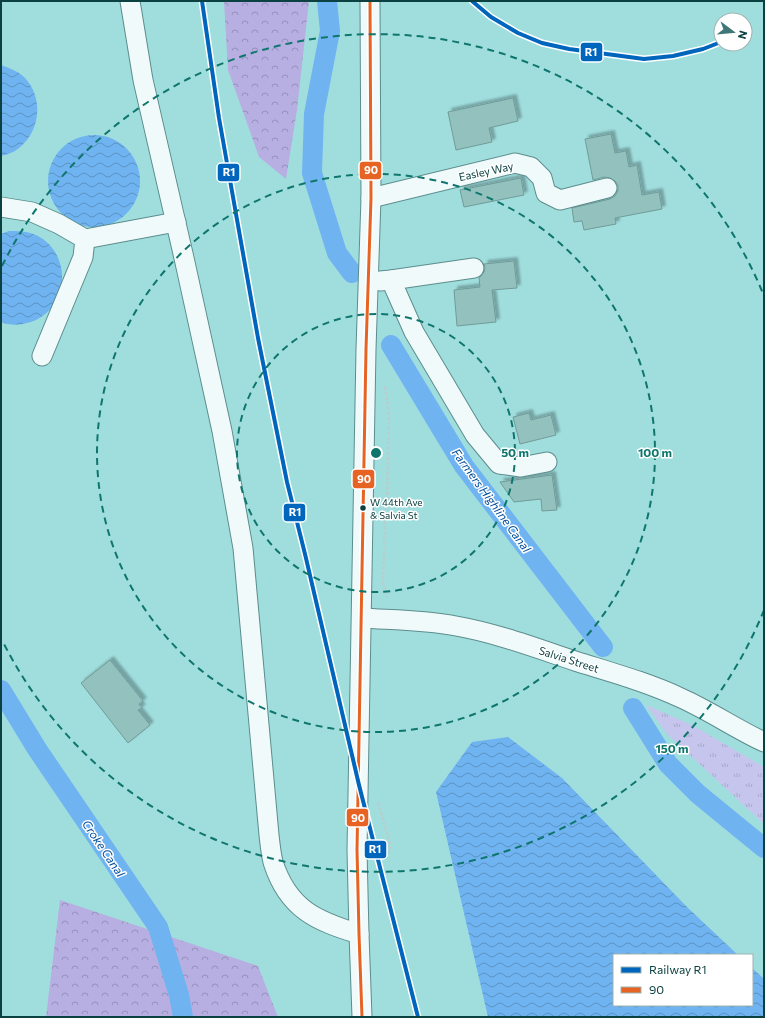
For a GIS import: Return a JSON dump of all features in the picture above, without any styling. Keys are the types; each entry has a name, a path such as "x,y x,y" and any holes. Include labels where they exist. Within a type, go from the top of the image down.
{"street":[{"path":"130,1 143,80 186,265 222,431 242,548 268,827 273,862 284,887 300,907 323,922 359,934"},
{"path":"362,1017 357,850 366,349 371,198 370,1"},
{"name":"Easley Way","path":"371,198 515,163 531,167 542,178 546,193 560,200 607,188"},
{"path":"1,207 32,212 59,224 85,239 176,222"},
{"path":"42,356 83,257 85,239"},
{"path":"368,284 474,268"},
{"path":"391,280 418,339 475,435 499,464 521,467 547,462"},
{"name":"Salvia Street","path":"362,618 451,625 506,638 664,690 694,704 764,742"}],"path":[{"path":"387,504 383,584 387,597"}],"green space":[{"path":"224,1 309,1 297,110 286,179 259,157 228,70"},
{"path":"646,705 692,725 764,767 764,824 667,734"},
{"path":"60,900 258,966 278,1017 46,1017"}],"water":[{"path":"1,65 21,74 30,85 35,94 37,115 35,125 24,144 15,151 1,156"},
{"path":"94,135 112,139 127,148 136,163 140,181 136,199 127,214 112,223 94,227 76,223 61,214 52,199 48,181 52,163 61,148 76,139"},
{"path":"9,231 26,232 36,235 48,243 56,254 61,267 62,280 59,293 53,305 44,315 31,322 12,325 1,322 1,234"},
{"path":"508,737 562,778 688,908 737,954 613,954 613,1006 753,1006 753,969 764,979 764,1017 488,1017 436,792 472,742"}],"building":[{"path":"513,98 518,121 489,128 492,142 456,150 448,112"},
{"path":"611,134 615,153 626,151 629,167 637,165 642,195 659,192 662,209 615,218 616,224 584,230 582,221 574,222 572,208 610,199 615,196 618,191 618,185 610,178 604,177 593,180 585,139"},
{"path":"521,178 524,195 464,207 460,190"},
{"path":"514,261 517,288 492,290 496,322 457,326 454,290 480,287 479,278 484,272 484,264"},
{"path":"529,413 531,420 551,415 556,435 520,444 513,417"},
{"path":"552,475 557,510 542,511 541,499 514,502 500,482"},
{"path":"110,660 143,701 139,704 142,708 138,710 150,725 128,743 81,683"}],"waterway":[{"name":"Farmers Highline Canal","path":"327,1 330,31 314,114 312,173 337,253 352,273"},
{"name":"Farmers Highline Canal","path":"391,345 464,466 603,647"},
{"name":"Croke Canal","path":"1,690 37,749 158,927 179,995 183,1017"},
{"name":"Farmers Highline Canal","path":"633,708 668,764 698,794 764,848"}],"rail line":[{"name":"R1","path":"202,1 219,118 258,338 287,482 359,785 418,1017"},
{"name":"R1","path":"472,1 491,17 518,33 542,43 569,49 644,59 673,56 713,45"}],"transit line":[{"name":"90","path":"362,1017 357,850 366,349 371,198 370,1"}],"place":[{"name":"W 44th Ave & Salvia St","path":"363,508"}]}
